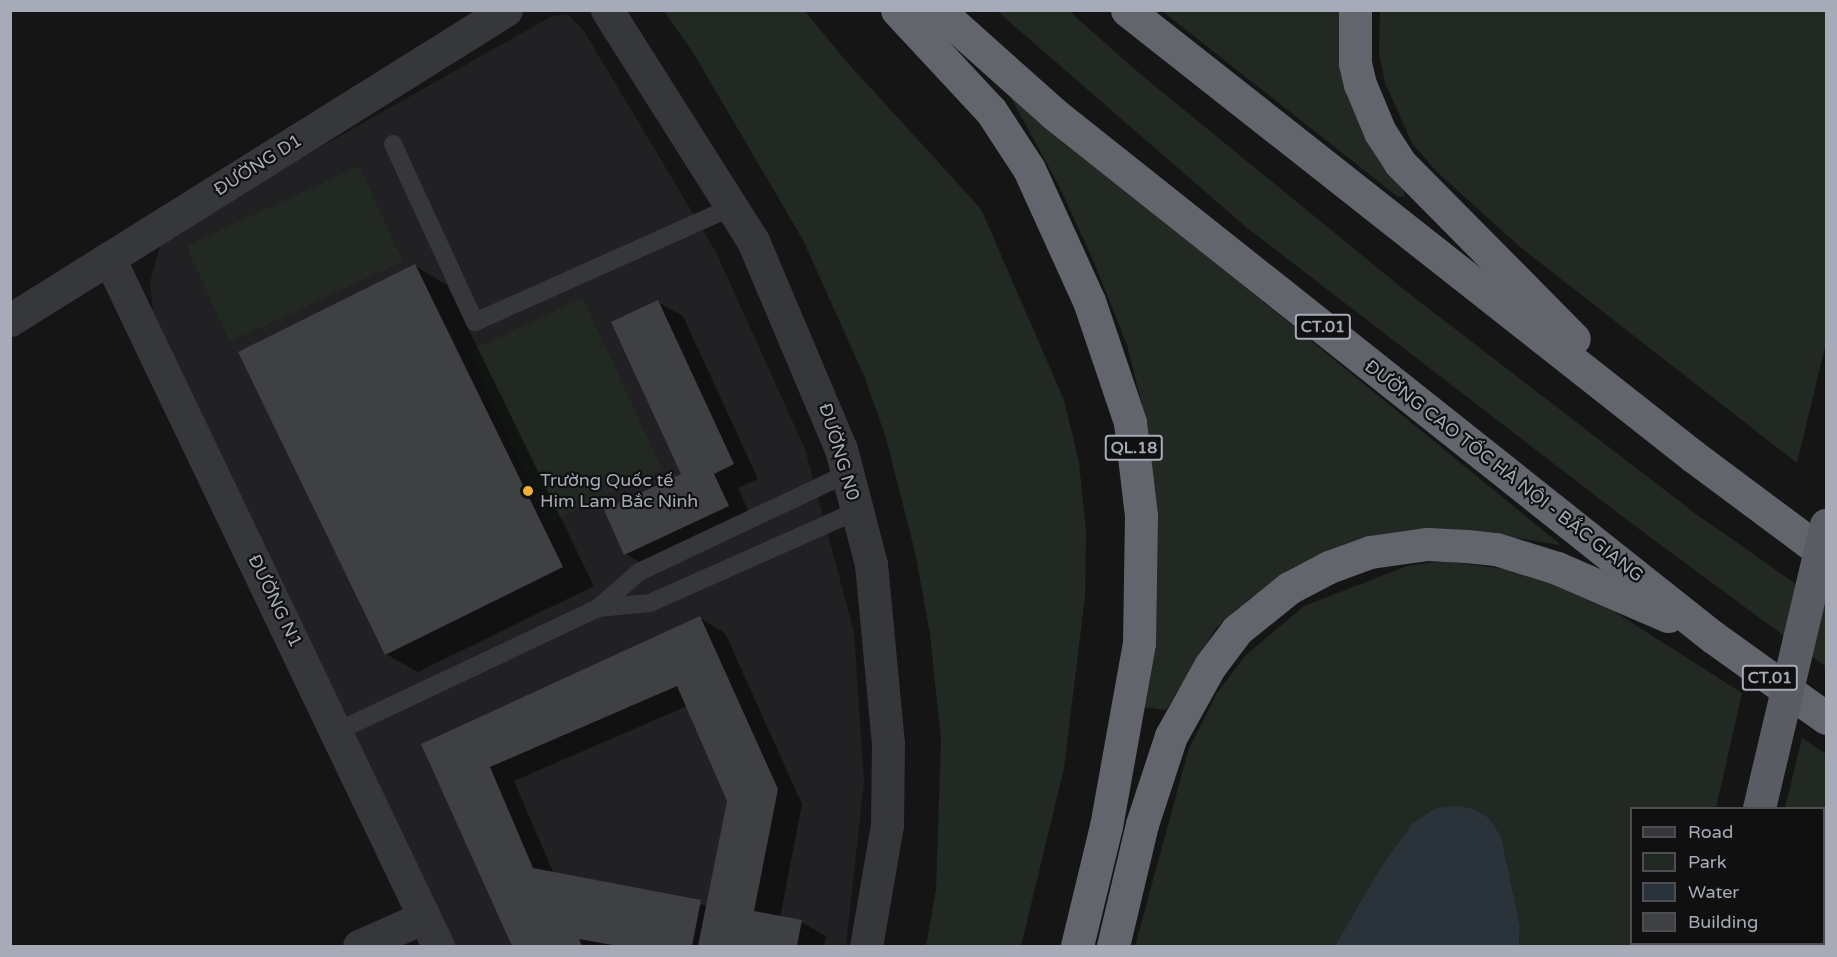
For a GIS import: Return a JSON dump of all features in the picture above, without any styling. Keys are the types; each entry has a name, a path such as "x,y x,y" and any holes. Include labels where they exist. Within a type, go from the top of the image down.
{"highway":[{"name":"QL.18","path":"897,10 991,111 1029,169 1093,310 1130,422 1141,515 1139,643 1106,826 1077,946"},
{"name":"ĐƯỜNG CAO TỐC HÀ NỘI - BẮC GIANG","path":"938,10 1053,113 1713,637 1827,718"},
{"path":"1127,10 1693,456 1773,518 1827,555"},
{"path":"1355,10 1355,63 1360,84 1380,132 1400,163 1452,220 1693,456"},
{"path":"1773,518 1827,550"},
{"path":"1759,807 1827,525"},
{"path":"1113,946 1151,794 1183,713 1237,630 1270,600 1307,578 1349,558 1397,547 1428,544 1496,549 1557,568 1713,637"}],"street":[{"name":"ĐƯỜNG D1","path":"10,320 506,10"},
{"name":"ĐƯỜNG N0","path":"607,10 734,206 819,390 848,473 871,564 888,743 887,825 866,946"},
{"name":"ĐƯỜNG N1","path":"109,258 338,731 438,946"},
{"path":"359,946 424,917"}],"lane":[{"path":"393,144 475,322 734,206"},
{"path":"338,731 598,608 639,572 848,473"},
{"path":"598,608 650,603 857,511"}],"shaded area":[{"name":"Trường Quốc tế Him Lam Bắc Ninh","path":"567,14 584,31 716,252 805,449 854,632 864,782 846,946 455,946 153,313 150,282 163,236 552,16"}],"green space":[{"path":"664,11 805,11 845,60 981,209 1064,400 1079,462 1086,532 1085,597 1064,768 1021,946 926,946 936,890 941,740 930,634 915,552 886,438 865,378 803,240 694,54"},
{"path":"997,11 1069,11 1139,73 1407,292 1696,514 1826,605 1826,667 1627,520 1246,227"},
{"path":"1162,11 1343,11 1405,196 1398,197"},
{"path":"1380,11 1826,11 1826,343 1797,463 1520,247 1436,171 1412,143 1385,83 1379,53"},
{"path":"1009,94 1561,545 1478,532 1253,596 1216,628 1166,710 1143,707 1155,639 1157,523 1148,428 1127,345 1093,260 1059,186"},
{"path":"359,166 403,261 230,342 186,246"},
{"path":"583,298 662,469 548,523 469,351"},
{"path":"1443,561 1536,573 1601,603 1742,693 1716,807 1630,807 1630,945 1684,946 1519,946 1520,925 1501,836 1489,818 1474,809 1412,825 1379,870 1335,946 1135,946 1189,748 1217,693 1245,656 1304,606 1407,566"},
{"path":"1802,738 1826,754 1826,946 1753,946 1825,945 1825,807 1785,807"}],"water":[{"path":"1458,806 1474,809 1489,818 1501,836 1520,925 1519,946 1335,946 1379,870 1412,824 1436,808"}],"building":[{"path":"415,264 563,567 385,655 238,352"},
{"path":"658,300 734,464 714,474 729,506 624,555 604,510 681,474 611,322"},
{"path":"700,616 778,789 754,911 802,920 797,946 698,946 727,801 677,686 490,767 533,868 701,900 692,946 618,946 579,939 582,946 512,946 421,744"}],"place":[{"name":"Trường Quốc tế Him Lam Bắc Ninh","path":"528,491"}]}
